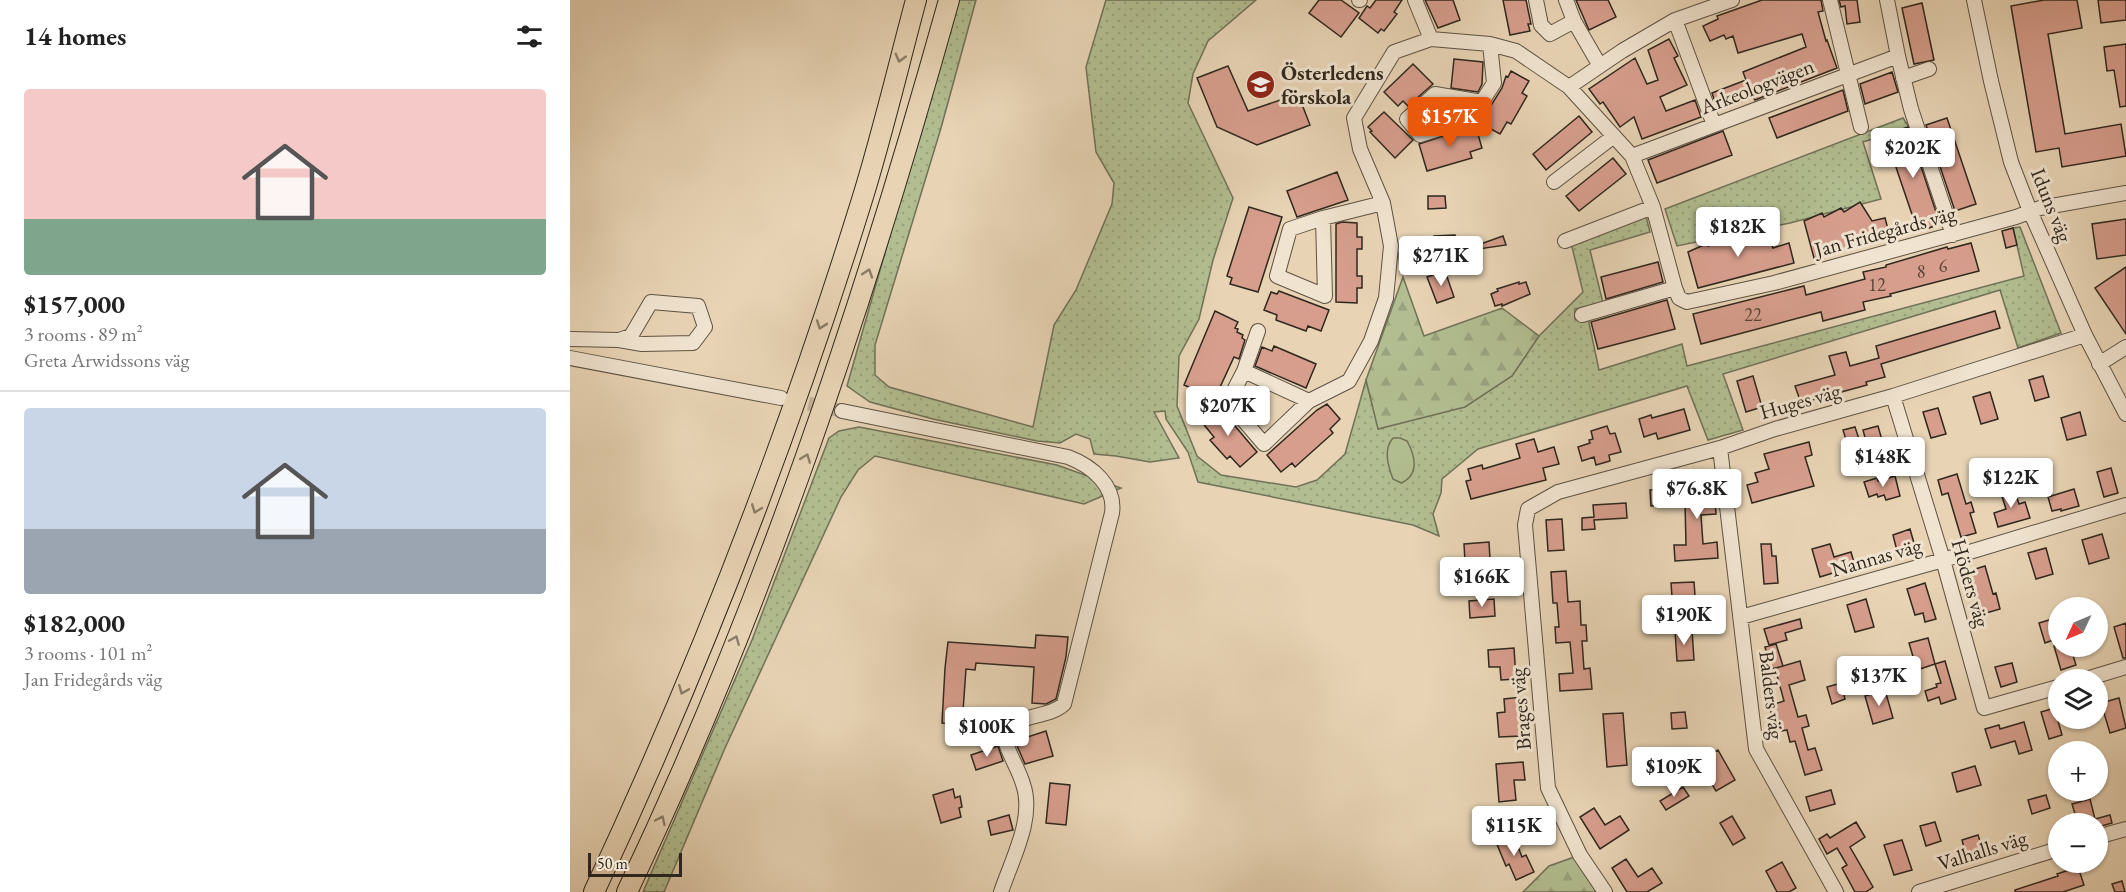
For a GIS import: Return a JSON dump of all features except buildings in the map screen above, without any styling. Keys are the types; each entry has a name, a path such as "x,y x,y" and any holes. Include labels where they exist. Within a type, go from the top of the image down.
{"highway":[{"path":"594,892 669,724 778,453 862,200 916,0"},
{"path":"627,892 665,812 722,673 816,431 890,206 949,0"}],"street":[{"path":"1415,0 1431,39"},
{"path":"1536,0 1541,25 1550,34 1574,21"},
{"path":"1566,0 1574,21 1600,66"},
{"path":"1569,87 1675,20 1732,0"},
{"path":"1830,0 1861,127"},
{"path":"1887,0 1911,109 1953,234"},
{"name":"Iduns väg","path":"1974,0 2011,162 2030,211 2085,335 2126,414"},
{"path":"1675,20 1714,125"},
{"path":"1258,331 1244,371 1228,402 1264,444 1309,401 1349,381 1371,341 1386,298 1390,246 1383,202 1359,149 1354,118 1394,52 1431,39 1490,44 1516,51 1569,87 1632,156 1653,207 1675,288 1581,315"},
{"path":"1482,102 1435,93 1407,119 1420,135 1472,119 1494,84 1490,44"},
{"name":"Arkeologvägen","path":"1632,156 1898,56"},
{"path":"1903,78 1929,69"},
{"path":"1554,182 1614,136"},
{"name":"Jan Fridegårds väg","path":"1675,288 1680,298 1688,302 1774,283 2016,217 2030,211 2126,193"},
{"path":"1323,218 1325,296 1277,276 1290,230 1323,218 1383,202"},
{"path":"1565,241 1653,207"},
{"path":"570,339 619,340 642,344 693,343 705,327 698,306 651,302 632,336 619,340"},
{"name":"Huges väg","path":"1528,509 1558,492 1720,448 1775,429 1893,396 2085,335"},
{"path":"2099,364 2126,346"},
{"path":"570,358 780,398"},
{"path":"1244,371 1309,401"},
{"name":"Höders väg","path":"1893,396 1943,560 1984,708 2048,690"},
{"path":"842,411 1068,458 1093,472 1106,484 1110,492 1113,504 1112,513 1064,704 1033,718 1014,722 1004,736 1027,799 1024,823 1001,892"},
{"name":"Balders väg","path":"1720,448 1756,749 1836,892"},
{"name":"Nannas väg","path":"1741,617 2126,505"},
{"name":"Brages väg","path":"1528,509 1525,525 1548,788 1580,855 1605,892"},
{"path":"2108,672 2126,667"},
{"path":"2108,834 2126,829"},
{"name":"Valhalls väg","path":"1919,892 1938,889 2048,852"}],"green space":[{"path":"957,0 976,0 941,128 875,345 875,375 889,387 1033,427 1054,325 1076,290 1112,204 1114,183 1096,152 1086,67 1106,0 1256,0 1208,41 1193,74 1188,103 1233,198 1213,260 1199,319 1179,356 1177,406 1197,456 1221,475 1296,487 1317,480 1345,454 1366,380 1379,429 1512,376 1539,336 1583,292 1571,243 1646,216 1650,232 1590,250 1603,303 1575,309 1575,319 1588,318 1599,370 1682,344 1687,366 2024,276 2013,228 2020,227 2061,333 2018,348 2000,290 1723,374 1743,430 1708,440 1687,386 1478,449 1442,479 1441,493 1433,514 1439,536 1413,525 1198,482 1188,452 1166,419 1165,411 1154,412 1179,458 1150,462 1094,454 1090,439 1076,434 1060,443 1037,441 933,419 870,402 847,386"},
{"path":"1903,118 1909,127 1863,142 1881,199 1790,223 1677,246 1665,209"},
{"path":"1403,277 1424,336 1502,308 1539,336 1512,376 1465,407 1378,429 1366,380"},
{"path":"859,427 1057,465 1121,488 1084,504 875,456 858,470 841,497 725,748 664,892 643,892 752,640 829,438 839,431"},
{"path":"1393,438 1407,441 1414,458 1411,475 1401,483 1393,479 1388,463 1388,447"},
{"path":"1580,855 1605,892 1523,892 1549,866"}],"tunnel":[{"path":"788,399 842,411"}],"place":[{"name":"Österledens förskola","path":"1260,84"}]}
